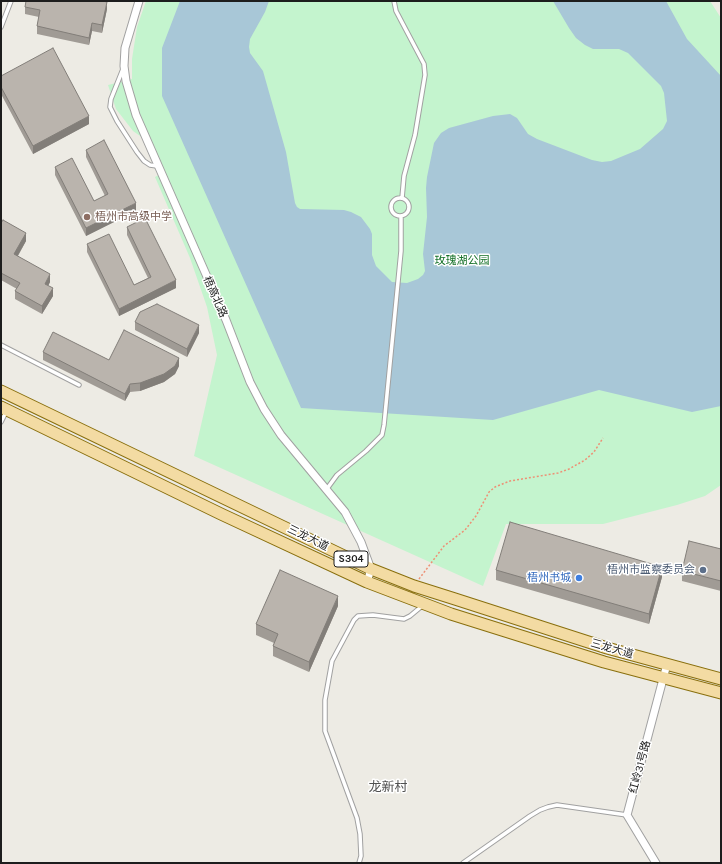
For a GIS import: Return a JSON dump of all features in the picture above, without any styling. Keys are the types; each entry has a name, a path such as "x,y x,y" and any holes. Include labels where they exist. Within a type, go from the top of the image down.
{"main road":[{"name":"三龙大道","path":"1,391 371,569 414,586 607,648 721,679"},
{"name":"三龙大道","path":"4,408 221,514 367,582 451,614 604,662 721,694"}],"street":[{"name":"梧高北路","path":"139,1 126,48 124,66 131,100 157,166 226,320 250,382 264,409 281,435 345,512 361,542 371,569"},
{"path":"367,582 371,569"},
{"name":"红岭31号路","path":"627,815 667,664"},
{"path":"627,815 656,863"}],"lane":[{"path":"1,28 11,1"},
{"path":"394,1 396,11 424,64 425,75 416,128 404,176 402,198"},
{"path":"124,66 111,99 110,107 117,121 144,161 150,165 157,166"},
{"path":"402,198 407,201 409,206 406,214 401,216 393,212 391,206 396,199 402,198"},
{"path":"326,490 337,475 366,451 382,435 401,258 401,216"},
{"path":"1,345 79,385"},
{"path":"1,422 4,408"},
{"path":"359,863 360,834 357,818 325,731 325,700 332,662 354,620 358,616 373,615 404,620 424,604"},
{"path":"463,863 530,816 548,807 556,805 627,815"}],"path":[{"path":"414,586 444,546 468,527 489,492 495,487 510,481 569,469 594,452 603,438"}],"green space":[{"name":"玫瑰湖公园","path":"146,1 710,1 721,18 721,485 705,496 677,505 603,524 506,524 483,586 194,456 217,355 207,307 190,258 155,177 164,172 150,143 133,131 116,109 108,85 132,79 132,59 137,27"}],"water":[{"path":"180,1 269,1 265,12 250,39 249,47 250,53 263,71 286,152 295,203 300,209 344,210 361,217 372,234 372,255 376,266 392,282 407,283 418,279 425,271 423,254 427,217 427,177 434,143 441,133 449,128 493,116 510,114 517,118 528,134 537,139 592,160 602,162 611,161 640,149 663,129 667,121 664,93 661,86 628,53 619,49 593,49 576,38 553,1 666,1 687,39 721,76 721,406 692,412 599,390 493,420 301,408 162,96 162,48"}],"building":[{"path":"26,1 107,2 102,25 92,23 89,38 37,26 40,10 25,7"},
{"path":"53,48 89,116 33,146 1,87 1,76"},
{"path":"104,140 136,203 86,228 55,167 72,158 94,201 108,194 86,150"},
{"path":"145,218 176,280 119,309 87,244 109,234 134,285 151,277 127,227"},
{"path":"3,220 26,233 14,254 50,274 45,284 53,288 42,306 15,291 20,283 1,273 1,223"},
{"path":"157,304 199,325 187,349 135,322 140,312"},
{"path":"124,330 179,358 175,366 164,374 140,383 130,384 125,394 43,352 53,332 109,360"},
{"name":"梧州书城","path":"510,522 662,567 649,614 496,570"},
{"name":"梧州市监察委员会","path":"689,541 721,549 721,581 682,571"},
{"path":"280,570 338,596 309,662 273,646 278,634 256,624"}],"place":[{"name":"梧州市高级中学","path":"87,217"},
{"name":"梧州市监察委员会","path":"703,570"},
{"name":"梧州书城","path":"579,578"}],"district":[{"name":"龙新村","path":"388,787"}]}
